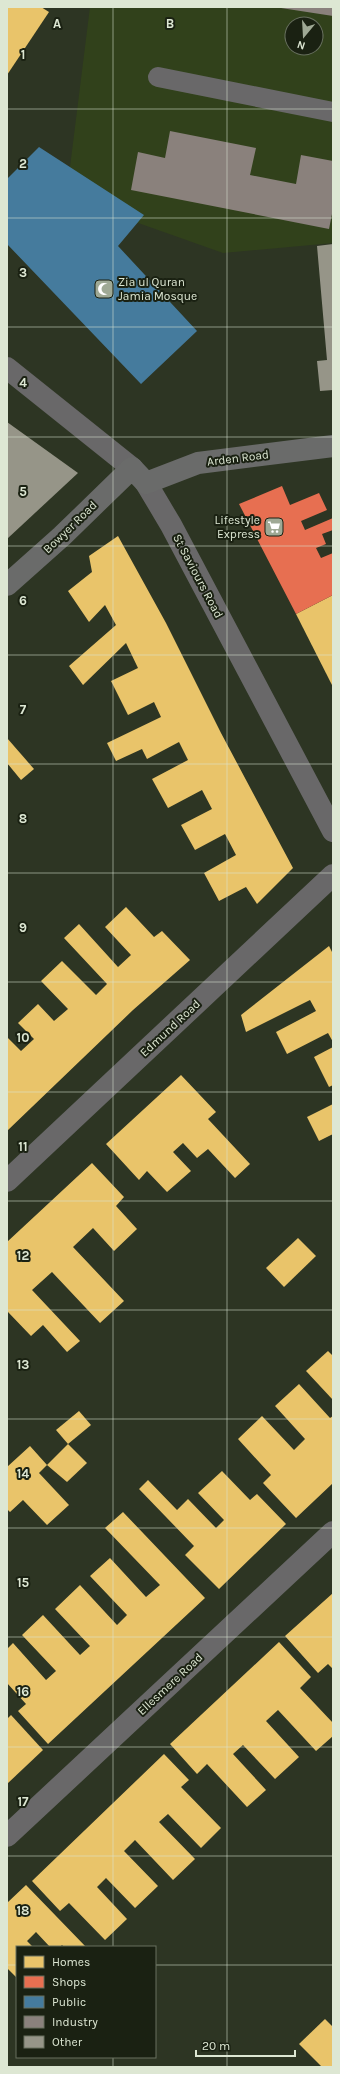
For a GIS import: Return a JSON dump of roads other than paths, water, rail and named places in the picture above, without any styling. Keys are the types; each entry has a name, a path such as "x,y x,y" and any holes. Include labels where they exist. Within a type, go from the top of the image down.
{"main road":[{"name":"Arden Road","path":"139,475 198,463 333,446"},
{"name":"Bowyer Road","path":"7,585 62,536 139,475"}],"street":[{"name":"St Saviours Road","path":"7,368 139,475 171,525 333,831"},
{"name":"Edmund Road","path":"7,1181 333,875"},
{"name":"Ellesmere Road","path":"7,1836 333,1532"}],"lane":[{"path":"158,77 333,112"}],"place":[{"name":"Zia ul Quran Jamia Mosque","path":"104,289"},
{"name":"Lifestyle Express","path":"274,527"}]}
